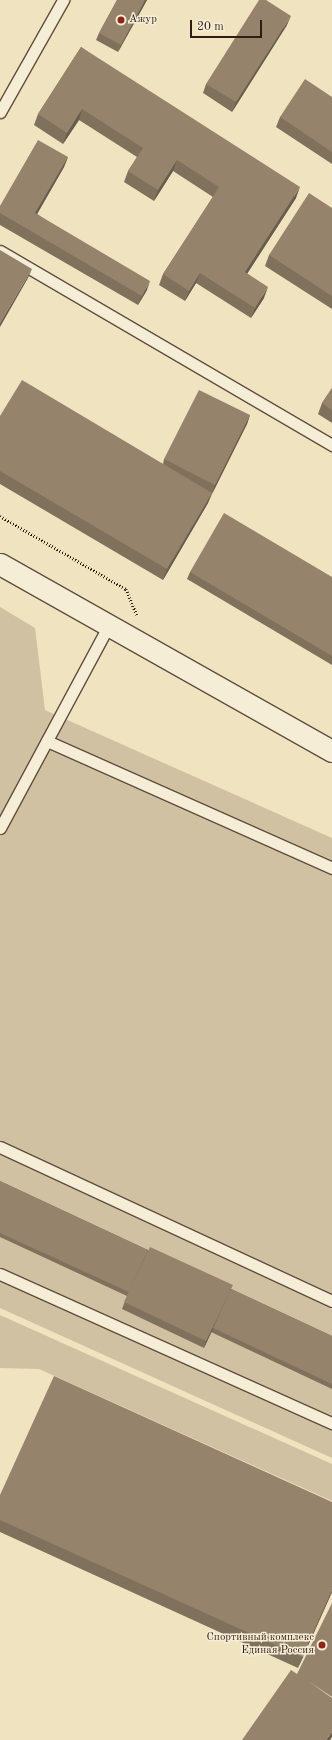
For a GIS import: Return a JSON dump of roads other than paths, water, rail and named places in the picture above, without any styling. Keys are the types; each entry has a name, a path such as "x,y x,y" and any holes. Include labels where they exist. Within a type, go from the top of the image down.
{"street":[{"path":"0,564 332,751"}],"lane":[{"path":"0,112 63,0"},
{"path":"0,251 332,445"},
{"path":"0,828 109,625"},
{"path":"46,741 332,868"},
{"path":"0,1148 332,1301"},
{"path":"0,1274 332,1424"}],"place":[{"name":"Ажур","path":"121,20"},
{"name":"Спортивный комплекс Единая Россия","path":"322,1645"}]}
